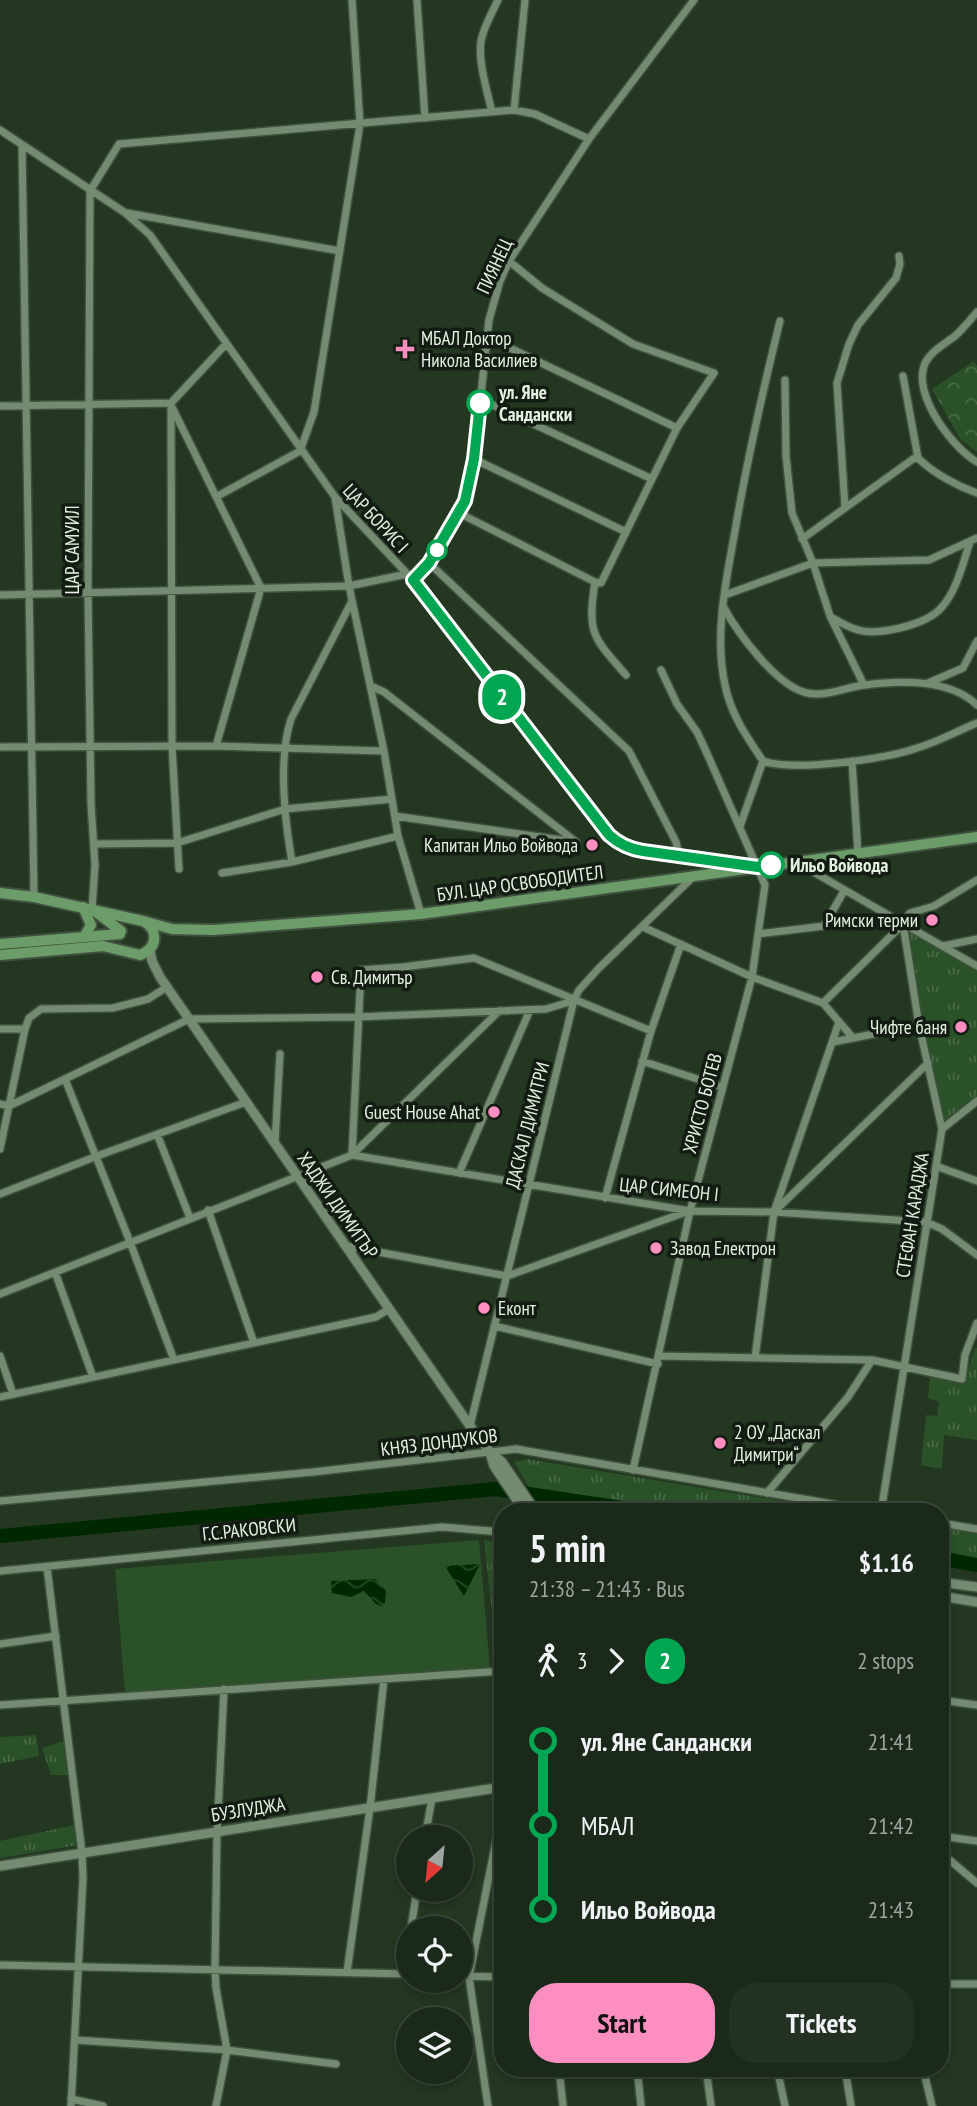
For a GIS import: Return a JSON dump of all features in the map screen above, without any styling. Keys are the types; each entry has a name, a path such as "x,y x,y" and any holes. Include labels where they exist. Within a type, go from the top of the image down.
{"main road":[{"name":"БУЛ. ЦАР ОСВОБОДИТЕЛ","path":"191,931 421,914 977,837"},
{"path":"0,893 34,897 162,927 191,931"},
{"path":"87,908 120,933"},
{"path":"83,937 91,925 87,908"},
{"path":"130,953 121,944 120,933 127,923 140,920 152,929 152,946"},
{"path":"0,954 103,946 144,954 173,934 191,931"},
{"path":"0,944 120,933"}],"street":[{"path":"216,497 300,452 314,412 360,124 352,0"},
{"path":"417,0 425,118"},
{"path":"492,112 481,42 498,0"},
{"path":"514,110 525,0"},
{"name":"ПИЯНЕЦ","path":"410,577 429,563 465,501 474,459 487,337 494,301 509,261 589,139 694,0"},
{"path":"90,191 119,144 514,110 535,114 589,139"},
{"name":"ЦАР БОРИС I","path":"0,130 124,212 150,235 300,452 335,497 410,577 609,835 633,850 758,867"},
{"path":"22,145 34,897"},
{"name":"ЦАР САМУИЛ","path":"87,908 95,844 90,747 88,593 90,191"},
{"path":"124,212 340,251"},
{"path":"845,507 837,383 849,344 859,325 896,278 899,256"},
{"path":"509,261 542,288 633,344 714,373 677,428 598,582 591,606 593,633 601,647 626,675"},
{"path":"977,312 958,334 929,357 922,370 922,386 940,423 962,452 977,462"},
{"path":"780,321 741,495 723,606 721,658 729,701 741,730 763,761 792,766 852,761 916,749 977,723"},
{"path":"487,337 677,428"},
{"path":"179,869 172,746 171,403 226,344"},
{"path":"903,376 918,458 955,483 977,493"},
{"path":"785,380 788,479 792,513 813,562 830,616 864,685"},
{"path":"480,399 652,479"},
{"path":"0,406 171,403"},
{"path":"171,403 261,588 216,746"},
{"path":"802,539 918,458"},
{"path":"474,459 626,532"},
{"path":"335,497 349,586 384,751 398,836 421,914"},
{"path":"459,513 598,582"},
{"path":"725,595 813,562 929,560 973,540"},
{"path":"830,616 856,630 872,632 889,630 929,618 941,609 951,593 973,540"},
{"path":"429,563 629,751 676,842 678,856"},
{"path":"0,595 349,586 410,577"},
{"path":"292,862 285,809 285,735 290,719 352,601"},
{"path":"723,606 769,667 797,689 828,693 864,685 927,683 960,692 977,705"},
{"path":"927,683 963,668 977,641"},
{"name":"ХРИСТО БОТЕВ","path":"633,1470 690,1211 752,976 765,885 697,732 677,704 661,670"},
{"path":"371,687 384,692 576,842 395,816"},
{"path":"0,747 216,746 384,751"},
{"path":"740,827 763,761"},
{"path":"852,761 858,853"},
{"path":"95,844 177,843 285,809 392,799"},
{"path":"222,873 292,862 398,836"},
{"path":"795,862 977,967"},
{"name":"ДАСКАЛ ДИМИТРИ","path":"470,1426 574,1000 579,990 599,968 694,876"},
{"path":"822,1003 903,924 910,913 934,906 977,880"},
{"path":"758,934 824,926 844,891"},
{"name":"СТЕФАН КАРАДЖА","path":"881,1503 942,1129 919,1025 903,924"},
{"path":"643,927 752,976 822,1003 853,1038"},
{"path":"943,947 977,939"},
{"path":"605,1198 642,1061 681,944"},
{"path":"152,946 152,961 160,977"},
{"path":"130,953 160,977"},
{"path":"352,1155 361,970 403,968 474,958 651,1031"},
{"name":"ХАДЖИ ДИМИТЪР","path":"160,977 470,1426 490,1451 521,1503"},
{"path":"0,1149 24,1029 29,1018 41,1009 113,1008 148,999 167,987"},
{"path":"0,1104 9,1106 189,1019 357,1017 530,1010 546,1009 574,1000"},
{"path":"459,1173 530,1010"},
{"path":"0,1294 352,1155 500,1011"},
{"path":"755,1358 774,1212 839,1022"},
{"path":"833,1042 919,1025"},
{"path":"0,1029 24,1029"},
{"path":"275,1144 280,1054"},
{"path":"642,1061 722,1087"},
{"path":"774,1212 928,1063"},
{"path":"65,1079 174,1360"},
{"path":"942,1129 977,1101"},
{"path":"0,1194 246,1102"},
{"path":"157,1134 190,1218"},
{"name":"ЦАР СИМЕОН I","path":"352,1155 690,1211 774,1212 926,1222 942,1229 977,1255"},
{"path":"936,1166 977,1181"},
{"path":"208,1210 254,1343"},
{"path":"346,1246 507,1276 690,1211"},
{"path":"55,1272 93,1377"},
{"path":"0,1396 376,1317 389,1309"},
{"path":"494,1326 659,1360 872,1360 962,1379 965,1355 977,1323"},
{"path":"0,1356 13,1394"},
{"path":"767,1493 848,1397 872,1360"},
{"name":"КНЯЗ ДОНДУКОВ","path":"0,1501 313,1472 516,1449 826,1503"},
{"name":"ХАДЖИ ДИМИТЪР","path":"498,1464 529,1503"},
{"path":"949,1524 977,1529"},
{"name":"Г.С.РАКОВСКИ","path":"0,1571 442,1527 494,1531"},
{"path":"47,1567 82,1853 71,2103 103,2106"},
{"path":"949,1583 977,1587"},
{"path":"949,1597 977,1602"},
{"path":"0,1644 56,1636"},
{"path":"0,1705 494,1672"},
{"path":"347,1972 370,1808 384,1679"},
{"path":"216,2106 227,2050 215,1969 217,1832 224,1689"},
{"path":"949,1701 977,1705"},
{"name":"БУЗЛУДЖА","path":"0,1866 494,1788"},
{"path":"427,1825 432,1798"},
{"path":"949,1837 977,1841"},
{"path":"473,1937 494,1846"},
{"path":"949,1860 977,1883"},
{"path":"0,1965 396,1974"},
{"path":"473,1976 494,1977"},
{"path":"949,1984 977,1984"},
{"path":"467,1993 488,2106"},
{"path":"75,2040 227,2050 336,2064"},
{"path":"560,2077 563,2106"},
{"path":"638,2077 641,2106"},
{"path":"707,2077 710,2106"},
{"path":"779,2077 785,2106"},
{"path":"846,2077 851,2106"},
{"path":"925,2077 932,2106"}],"green space":[{"path":"974,361 977,366 977,452 960,439 932,389"},
{"path":"903,924 977,966 977,1101 942,1129"},
{"path":"975,1348 977,1440 944,1435 942,1469 921,1465 926,1415 937,1416 939,1402 928,1398 930,1376 964,1382"},
{"path":"527,1459 793,1503 594,1503 532,1493 514,1462"},
{"path":"949,1529 977,1534 977,1565 949,1560"},
{"path":"479,1540 490,1667 125,1693 115,1569"},
{"path":"484,1540 494,1542 494,1631"},
{"path":"36,1735 39,1756 0,1764 0,1737"},
{"path":"64,1741 71,1775 51,1775 42,1748"},
{"path":"75,1825 78,1845 0,1858 0,1841"}],"water":[{"path":"480,1564 464,1596 445,1566"},
{"path":"375,1579 386,1591 385,1603 382,1606 376,1604 364,1591 351,1597 332,1593 331,1581"}],"waterway":[{"path":"0,1536 495,1489 589,1503"},
{"path":"949,1560 977,1565"}],"bus line":[{"name":"2","path":"480,403 474,459 465,501 429,563 413,580 617,842 633,850 758,867 771,865"}],"place":[{"name":"МБАЛ Доктор Никола Василиев","path":"405,349"},
{"name":"ул. Яне Сандански","path":"480,403"},
{"name":"Капитан Ильо Войвода","path":"592,845"},
{"name":"Ильо Войвода","path":"771,865"},
{"name":"Римски терми","path":"932,920"},
{"name":"Св. Димитър","path":"317,977"},
{"name":"Чифте баня","path":"961,1027"},
{"name":"Guest House Ahat","path":"494,1112"},
{"name":"Завод Електрон","path":"656,1248"},
{"name":"Еконт","path":"484,1308"},
{"name":"2 ОУ „Даскал Димитри“","path":"720,1443"}]}
